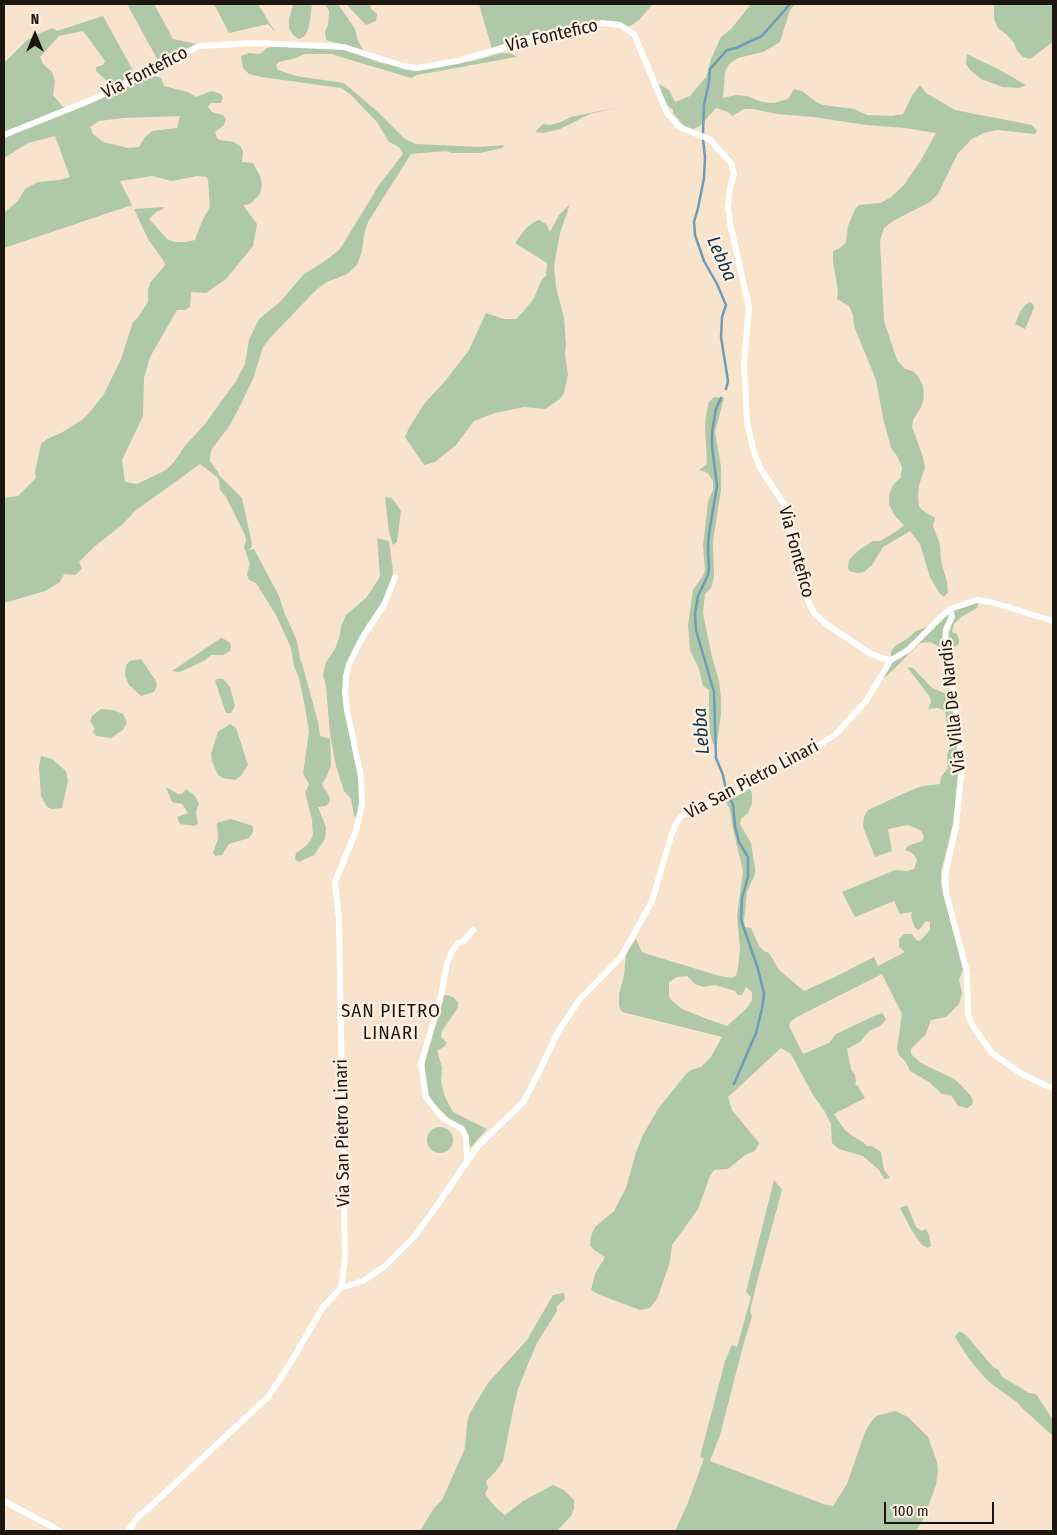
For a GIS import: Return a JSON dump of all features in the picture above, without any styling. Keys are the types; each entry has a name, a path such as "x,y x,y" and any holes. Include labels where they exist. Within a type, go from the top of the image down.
{"street":[{"name":"Via Fontefico","path":"4,135 92,100 199,46 256,43 344,47 404,66 417,68 464,59 502,48 521,40 602,23 620,24 634,34 667,113 679,127 709,139 731,163 734,174 730,188 729,215 749,308 744,363 747,422 752,450 760,468 784,504 808,601 814,613 826,624 868,652 891,660"},
{"name":"Via San Pietro Linari","path":"341,1288 345,1250 339,919 335,882 356,831 362,804 361,777 347,710 346,676 349,664 361,640 385,604 394,577"},
{"name":"Via San Pietro Linari","path":"128,1531 138,1518 268,1397 290,1364 323,1307 341,1288 362,1281 385,1266 414,1237 476,1147 524,1101 540,1072 558,1032 579,1000 621,957 652,901 672,833 678,820 683,815 729,796 772,770 810,751 843,728 866,701 891,660 908,650 950,609 977,600 991,602 1053,621"},
{"name":"Via Villa De Nardis","path":"950,609 952,616 946,630 945,640 950,662 962,766 956,826 945,876 946,892 967,972 968,1015 974,1028 992,1053 1022,1074 1053,1088"},
{"path":"468,1160 466,1137 462,1129 446,1120 426,1097 421,1064 440,1000 447,964 452,951 458,944 464,941 472,930"},
{"path":"4,1501 60,1531"}],"green space":[{"path":"127,4 154,4 173,39 197,44 160,64"},
{"path":"214,4 258,4 275,32 268,24 229,33"},
{"path":"293,4 312,4 309,27 305,36 299,39 293,35 289,28"},
{"path":"325,4 338,4 355,29 358,41 364,51 326,40 325,32 328,25 329,11"},
{"path":"343,4 370,4 371,9 377,14 376,21 366,25 347,5"},
{"path":"479,4 653,4 639,20 630,26 619,22 602,21 492,49"},
{"path":"751,4 795,4 790,10 780,42 763,52 738,58 729,64 725,72 723,98 736,95 747,96 762,102 774,103 788,99 794,89 802,91 823,105 854,109 867,115 892,116 903,114 920,85 926,93 955,110 1032,125 1037,131 1035,134 997,130 984,133 972,139 958,153 938,194 930,202 893,221 884,228 880,241 884,321 897,360 905,369 913,371 918,376 923,386 924,398 913,420 912,427 925,468 919,485 919,506 935,518 933,526 940,544 941,561 947,582 948,592 944,597 940,594 930,577 920,544 910,531 883,547 872,565 864,572 849,571 849,560 859,550 873,541 880,541 904,525 895,516 889,505 889,495 893,485 901,477 902,467 891,448 876,380 854,326 853,315 849,306 837,299 838,291 833,261 833,251 840,248 846,242 848,226 855,209 859,205 880,203 890,198 904,185 936,133 777,114 753,109 744,109 732,116 728,112 716,108 701,125 694,129 685,127 668,106 659,84 669,90 675,102 690,96 706,77 711,59 721,37 731,29"},
{"path":"994,4 1053,4 1053,42 1030,59 1023,57 1017,51 1014,43 998,28 994,19"},
{"path":"103,16 136,76 92,97 110,84 96,71 96,67 103,65 105,61 83,31 59,36 40,57 43,64 52,72 55,81 53,95 65,109 4,132 4,63 27,40 40,33 53,28 57,31"},
{"path":"279,45 339,48 381,63 422,70 477,60 502,53 510,53 519,58 417,75 411,78 331,54 304,54 279,62 276,65 278,70 296,76 344,83 379,113 405,139 416,144 479,147 505,145 502,148 480,153 452,153 446,151 411,154 368,222 357,265 347,274 327,282 317,289 263,347 253,379 238,410 210,455 210,461 219,475 242,498 252,544 248,550 254,549 279,596 297,641 320,736 330,739 331,765 322,783 330,799 326,806 318,807 326,827 325,839 314,855 299,862 295,859 296,853 306,846 313,835 312,819 305,793 309,784 303,774 309,731 299,678 294,666 291,648 276,615 256,583 249,580 247,574 250,564 244,547 245,535 226,497 220,490 217,477 200,464 135,511 122,525 95,546 79,562 82,568 75,575 64,574 60,582 45,591 4,603 4,498 18,496 36,478 35,472 41,444 82,420 104,394 121,359 133,322 148,302 150,283 165,265 148,239 134,209 164,207 149,219 167,239 174,242 185,242 195,240 210,207 208,179 206,177 197,176 172,181 152,176 120,181 132,205 4,248 4,213 18,201 25,189 38,182 70,177 55,136 28,143 4,158 4,138 20,129 70,112 146,77 156,76 161,78 164,86 188,92 196,97 212,91 221,94 223,98 221,103 211,103 208,107 212,112 223,115 226,119 224,125 215,132 217,138 234,142 240,146 243,151 242,162 253,163 260,176 262,184 260,194 250,204 243,205 257,224 253,246 226,279 206,293 191,292 190,307 185,310 177,310 150,357 144,378 143,416 122,460 125,482 137,484 166,470 205,424 236,381 245,364 249,340 259,319 280,302 304,274 340,249 379,185 403,154 399,147 389,142 377,122 350,94 341,88 249,74 243,68 241,56 249,53 260,54 267,48","holes":["180,116 177,128 152,131 145,137 139,147 128,148 103,142 93,134 90,127 99,121"]},
{"path":"967,54 1026,85 1019,88 1003,87 981,79 966,64"},
{"path":"619,107 590,114 560,129 543,133 535,132 543,124 550,125 571,117"},
{"path":"570,204 560,233 554,266 556,287 564,318 565,354 568,375 564,393 560,399 545,409 524,407 495,413 474,421 456,445 435,462 424,465 405,437 409,428 424,404 446,380 469,350 486,313 504,319 516,319 534,298 542,279 546,276 547,263 515,243 526,228 539,220 546,224 550,232 559,215"},
{"path":"1030,302 1034,308 1025,329 1015,324 1020,312"},
{"path":"714,397 724,398 715,432 721,467 721,490 713,541 714,577 711,588 705,594 703,613 721,697 717,744 713,744 710,733 709,690 703,686 699,669 690,650 688,625 693,590 705,570 703,545 708,502 713,490 713,481 708,473 699,470 707,464 706,415 709,402"},
{"path":"385,497 392,498 401,511 397,542 393,545 389,532"},
{"path":"377,538 389,541 393,571 392,580 384,601 367,624 353,653 344,693 360,777 361,805 357,818 354,816 351,799 344,791 336,766 323,675 326,662 335,649 346,615 366,598 380,576"},
{"path":"979,602 977,608 961,617 954,624 952,632 957,634 959,644 956,646 940,647 930,642 920,643 883,679 891,661 891,652 895,646 949,611"},
{"path":"221,638 230,643 230,651 223,655 211,655 205,660 179,672 172,671"},
{"path":"141,659 157,685 154,692 141,696 129,685 125,675 126,665 130,661"},
{"path":"907,667 913,668 932,688 949,695 952,701 959,757 953,824 941,872 941,885 963,969 959,980 962,993 959,1004 946,1017 931,1020 926,1034 911,1049 911,1054 921,1063 954,1079 960,1084 971,1096 972,1105 967,1108 958,1106 951,1095 942,1094 929,1082 910,1071 905,1061 899,1055 897,1049 902,1014 882,974 797,1017 791,1021 789,1026 803,1054 829,1043 836,1034 874,1016 882,1013 885,1017 886,1020 880,1026 869,1031 860,1042 847,1049 851,1069 855,1075 855,1084 865,1098 834,1114 844,1129 851,1135 867,1146 872,1146 881,1152 884,1170 890,1178 884,1179 879,1170 863,1156 839,1149 832,1143 831,1124 825,1112 813,1095 791,1054 781,1048 728,1097 732,1110 759,1143 755,1151 745,1155 728,1169 714,1170 710,1176 698,1209 672,1245 670,1262 657,1299 650,1308 640,1310 591,1290 595,1274 605,1257 590,1245 595,1227 614,1211 626,1188 643,1135 658,1109 686,1074 691,1070 701,1067 711,1057 722,1037 622,1012 619,1006 619,994 624,976 626,953 636,939 642,952 647,954 720,976 731,978 736,976 740,949 737,916 743,871 730,810 726,802 722,800 738,795 750,788 752,803 748,813 741,819 740,824 751,843 755,874 747,892 744,921 745,927 751,928 759,946 769,953 779,970 804,991 874,957 878,966 905,952 899,947 899,939 904,934 912,934 916,940 920,941 930,930 930,922 926,921 919,930 915,928 911,917 912,912 900,914 894,901 855,917 842,892 895,870 907,871 914,869 917,860 912,853 905,850 908,846 922,841 924,837 922,832 908,825 888,829 892,851 875,857 863,827 864,817 868,810 922,786 940,784 941,777 948,768 947,755 950,746 945,711 938,708 928,709 931,702 930,697","holes":["687,976 695,984 703,987 715,985 735,991 738,995 742,995 746,987 752,992 752,1000 747,1008 727,1026 682,1009 671,1000 669,996 669,982 677,977"]},
{"path":"223,679 230,687 235,706 231,713 226,713 215,681"},
{"path":"101,709 113,710 123,714 127,722 123,730 111,738 97,736 92,732 95,729 90,721 92,716"},
{"path":"230,724 236,728 248,765 241,776 235,780 218,775 211,754 218,732"},
{"path":"41,756 52,759 66,771 68,781 62,808 52,809 47,807 41,796 39,767"},
{"path":"166,787 178,794 182,794 186,789 194,795 199,803 196,812 198,824 194,826 180,824 177,817 188,813 182,804 172,802"},
{"path":"231,819 253,826 253,832 249,838 229,844 222,855 215,856 213,853 218,839 217,823"},
{"path":"442,994 453,997 458,1002 458,1007 442,1031 441,1037 447,1043 437,1051 442,1067 441,1082 445,1097 453,1112 487,1129 470,1148 467,1134 438,1110 428,1096 425,1080 425,1063"},
{"path":"440,1127 449,1131 453,1140 449,1149 440,1153 431,1149 427,1140 431,1131"},
{"path":"774,1180 782,1190 750,1311 752,1316 720,1435 710,1461 833,1506 847,1484 865,1432 871,1422 876,1416 895,1411 908,1417 928,1437 937,1462 936,1485 923,1520 916,1531 675,1531 704,1459 700,1457 725,1361 732,1345 737,1347 751,1297 746,1292"},
{"path":"907,1205 916,1227 922,1231 926,1229 929,1235 931,1246 928,1248 922,1245 912,1231 900,1208"},
{"path":"564,1293 565,1299 557,1306 557,1311 537,1343 518,1389 503,1461 486,1481 488,1488 485,1494 496,1508 505,1515 523,1501 553,1485 564,1490 574,1500 574,1509 571,1516 557,1531 420,1531 434,1508 442,1500 465,1448 467,1423 470,1413 488,1383 527,1340 553,1295"},
{"path":"959,1331 966,1335 993,1367 999,1370 1001,1376 1029,1393 1036,1394 1053,1420 1053,1436 1018,1403 985,1378 969,1359 955,1337"}],"waterway":[{"name":"Lebba","path":"703,133 704,105 710,69 727,50 762,36 790,4"},
{"name":"Lebba","path":"703,139 705,157 704,178 694,222 695,235 704,261 726,305 722,317 721,337 728,381 726,389"},
{"name":"Lebba","path":"721,398 716,409 712,432 717,486 709,533 709,567 708,575 698,596 695,614 696,630 714,692 716,758 733,805 739,842 748,857 748,877 742,898 741,920 758,969 764,994 756,1033 734,1084"}],"district":[{"name":"SAN PIETRO LINARI","path":"391,1023"}]}
